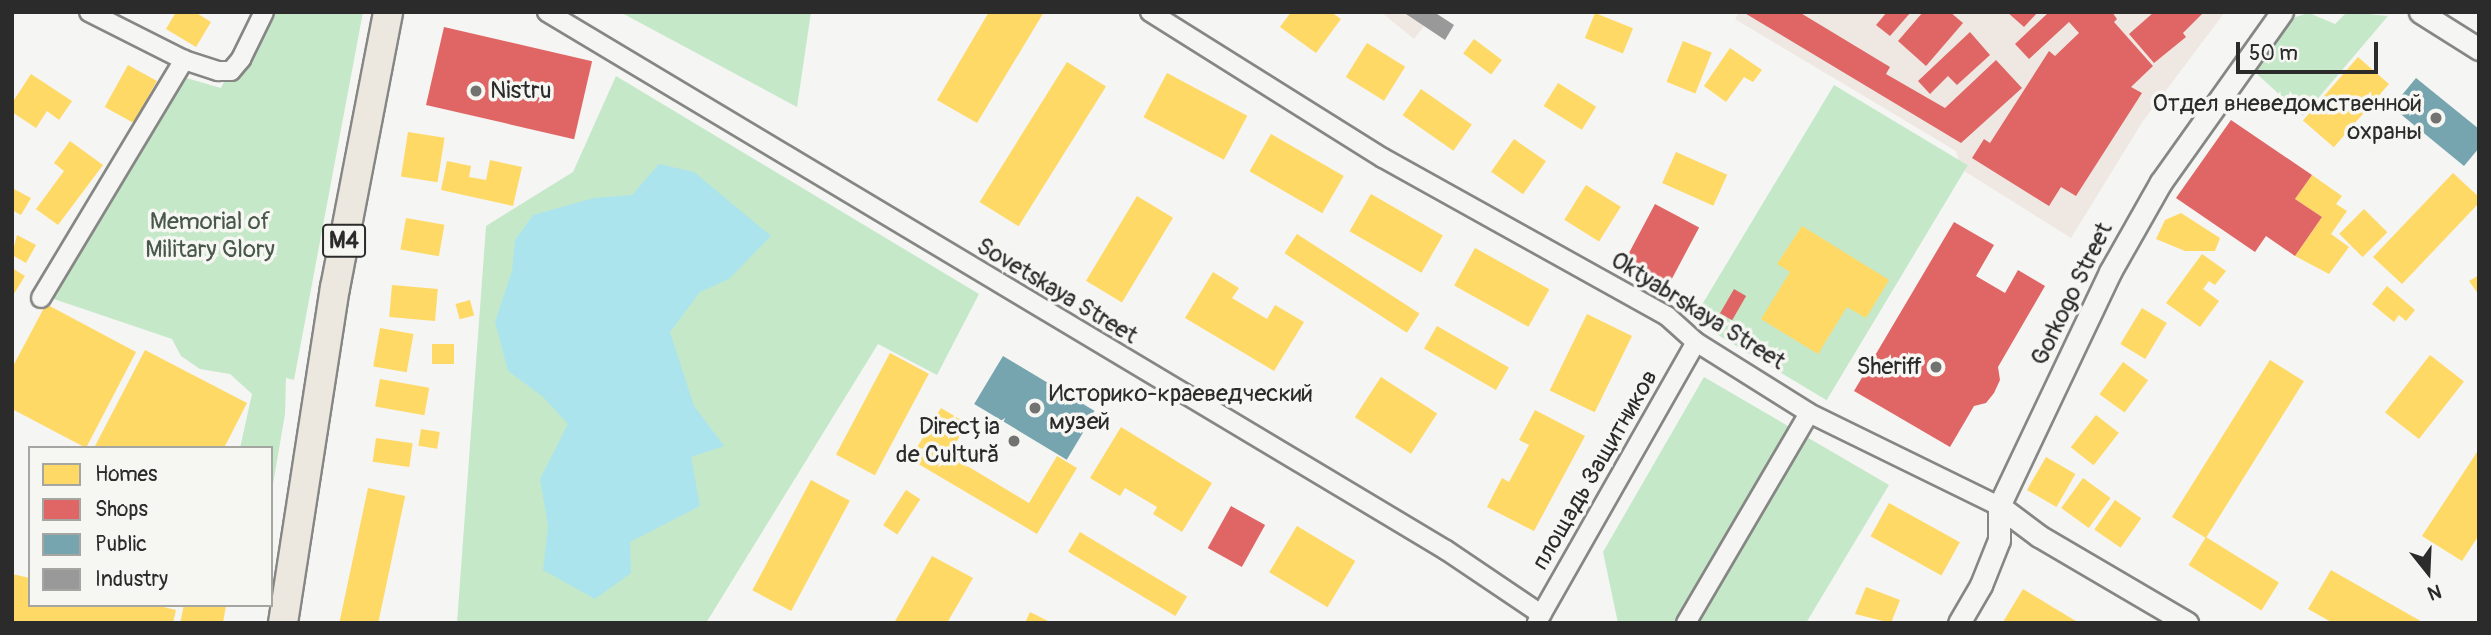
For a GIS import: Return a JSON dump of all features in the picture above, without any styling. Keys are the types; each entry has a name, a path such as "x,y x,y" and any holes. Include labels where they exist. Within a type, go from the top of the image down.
{"highway":[{"name":"M4","path":"283,623 335,288 388,12"}],"street":[{"path":"89,12 206,71 230,71 264,12"},
{"name":"Sovetskaya Street","path":"547,12 1446,550 1539,618"},
{"name":"Oktyabrskaya Street","path":"1150,12 1383,158 1667,316 1696,342 1809,413 1999,506 2039,536 2187,623"},
{"name":"Gorkogo Street","path":"1959,623 1982,585 1999,540 1999,506 2137,220 2282,12"},
{"path":"2420,12 2479,49"},
{"path":"41,298 184,60"},
{"name":"площадь Защитников","path":"1539,618 1696,342"},
{"path":"1686,623 1809,413"}],"shaded area":[{"path":"1381,12 1435,12 1414,39"},
{"path":"1739,12 2225,12 2143,121 2071,238 1961,169 1956,151 1735,19"}],"green space":[{"name":"Memorial of Military Glory","path":"258,12 363,12 294,380 286,378 285,414 273,484 273,446 240,446 252,394 230,374 200,369 181,356 172,339 48,297 183,77 221,88"},
{"path":"620,12 811,12 797,107"},
{"path":"2347,12 2388,16 2303,116 2258,75 2255,65 2292,18 2309,13 2335,24"},
{"path":"616,76 979,294 937,375 878,344 706,623 457,623 486,226 573,172"},
{"path":"1834,85 1968,165 1827,400 1693,320"},
{"path":"1704,377 1889,485 1806,623 1618,623 1603,552"}],"water":[{"path":"659,164 694,172 771,236 729,279 700,292 670,332 694,406 724,446 691,457 700,506 630,542 631,573 595,599 543,570 548,526 540,479 568,424 542,396 508,371 495,322 512,271 515,240 533,215 594,198 632,195"}],"building: Homes":[{"path":"176,12 195,12 211,22 196,47 166,29"},
{"path":"989,12 1044,12 977,123 937,100"},
{"path":"1291,12 1331,12 1341,19 1316,53 1280,27"},
{"path":"1595,13 1633,28 1623,53 1585,38"},
{"path":"1474,39 1502,60 1491,74 1463,53"},
{"path":"1683,41 1712,53 1695,93 1667,82"},
{"path":"1367,43 1405,67 1384,101 1346,77"},
{"path":"1730,48 1762,70 1753,82 1744,77 1726,102 1704,86"},
{"path":"2358,57 2389,84 2334,147 2303,120"},
{"path":"1067,62 1106,86 1019,226 980,202"},
{"path":"128,65 157,81 134,123 105,107"},
{"path":"1167,73 1247,116 1224,160 1144,117"},
{"path":"31,74 72,101 59,120 47,111 36,128 12,112 12,103"},
{"path":"1558,83 1596,107 1582,130 1544,106"},
{"path":"1421,89 1472,125 1453,151 1403,115"},
{"path":"408,132 445,138 438,182 401,176"},
{"path":"1271,134 1344,176 1322,213 1250,171"},
{"path":"1514,139 1546,161 1523,194 1491,172"},
{"path":"70,141 103,165 58,225 36,209 64,171 54,163"},
{"path":"1676,152 1727,175 1713,206 1662,183"},
{"path":"490,160 522,167 513,206 441,190 447,161 471,166 469,177 486,180"},
{"path":"2453,173 2479,197 2479,203 2402,284 2373,257"},
{"path":"2312,175 2342,196 2336,204 2347,211 2331,234 2349,247 2329,274 2295,256 2322,217 2295,199"},
{"path":"1586,185 1621,207 1599,241 1564,220"},
{"path":"12,188 31,198 21,215 12,210"},
{"path":"1371,194 1443,236 1421,273 1350,231"},
{"path":"1137,196 1173,218 1122,302 1086,281"},
{"path":"2364,209 2387,232 2363,257 2339,234"},
{"path":"2181,213 2220,238 2215,251 2185,251 2156,239 2165,220"},
{"path":"406,218 444,225 439,256 400,250"},
{"path":"1802,226 1889,280 1866,318 1847,307 1818,354 1761,319 1790,272 1777,264"},
{"path":"1297,234 1419,314 1407,333 1284,253"},
{"path":"17,235 36,245 26,263 12,255"},
{"path":"1475,248 1549,289 1528,327 1454,286"},
{"path":"2202,254 2226,271 2215,285 2209,281 2203,289 2219,301 2200,327 2166,303"},
{"path":"12,268 25,276 12,297"},
{"path":"1213,272 1239,288 1232,298 1267,319 1275,305 1304,322 1274,371 1185,318"},
{"path":"2479,275 2479,295 2469,281"},
{"path":"392,285 438,289 435,321 389,317"},
{"path":"2387,286 2415,310 2406,321 2399,315 2394,322 2372,304"},
{"path":"470,300 474,315 460,319 456,304"},
{"path":"46,304 136,352 87,446 82,446 12,409 12,368"},
{"path":"2142,308 2167,323 2145,359 2120,344"},
{"path":"1587,314 1632,336 1595,412 1550,390"},
{"path":"1437,326 1509,368 1496,390 1424,349"},
{"path":"380,328 413,334 407,372 373,366"},
{"path":"432,344 454,344 454,364 432,364"},
{"path":"145,350 247,403 225,446 95,446"},
{"path":"890,353 929,374 875,475 836,455"},
{"path":"2430,355 2464,381 2419,439 2385,413"},
{"path":"2270,360 2304,381 2206,538 2172,517"},
{"path":"2123,362 2148,380 2125,413 2099,394"},
{"path":"1381,377 1437,413 1411,454 1355,417"},
{"path":"380,379 429,388 424,415 375,407"},
{"path":"941,408 968,424 951,450 962,457 959,461 1029,503 1057,456 1077,468 1037,534 910,459"},
{"path":"1535,410 1585,436 1534,531 1487,507 1502,478 1509,482 1529,445 1519,440"},
{"path":"2096,415 2119,433 2094,465 2071,447"},
{"path":"1121,427 1212,483 1182,532 1153,514 1157,507 1125,488 1120,496 1090,478"},
{"path":"421,429 440,432 437,449 418,446"},
{"path":"376,438 413,443 409,467 373,462"},
{"path":"2479,449 2479,535 2462,561 2422,536"},
{"path":"2046,457 2075,474 2056,507 2027,490"},
{"path":"2083,478 2111,498 2089,528 2061,508"},
{"path":"811,480 850,501 791,611 752,590"},
{"path":"368,488 405,496 378,623 340,622"},
{"path":"906,490 920,499 897,534 883,525"},
{"path":"2115,500 2141,518 2121,548 2094,529"},
{"path":"1889,503 1960,542 1941,576 1871,536"},
{"path":"1297,526 1355,561 1327,607 1269,572"},
{"path":"1080,532 1187,596 1175,616 1068,552"},
{"path":"2206,537 2279,583 2261,611 2189,565"},
{"path":"932,556 973,578 947,623 894,623"},
{"path":"2331,570 2424,623 2333,623 2308,609"},
{"path":"12,574 28,578 28,607 163,607 176,610 173,623 12,623"},
{"path":"1866,587 1900,600 1891,623 1855,614"},
{"path":"2023,589 2079,623 2003,622"},
{"path":"184,607 226,607 223,623 180,623"},
{"path":"1030,612 1052,623 1025,623"}],"building: Shops":[{"path":"1743,12 1799,12 1890,67 1886,74 1945,108 1996,60 2022,88 1961,143"},
{"path":"1887,12 1911,12 1890,36 1876,25"},
{"path":"1923,12 1950,12 1963,23 1926,66 1898,41"},
{"path":"2007,12 2038,12 2024,27"},
{"path":"2049,12 2112,12 2117,19 2114,22 2153,66 2131,87 2142,93 2076,196 2061,187 2049,206 1972,158 1984,139 1990,143 2049,51 2055,56 2079,33 2069,22 2029,59 2015,44"},
{"path":"2154,12 2204,12 2183,33 2186,37 2154,63 2129,34"},
{"path":"444,27 592,61 574,139 426,105"},
{"path":"1970,32 1990,55 1957,85 1948,76 1930,94 1918,81"},
{"path":"2231,120 2312,175 2295,199 2322,217 2295,256 2266,236 2255,252 2176,198"},
{"path":"1655,204 1699,227 1666,290 1622,267"},
{"path":"1954,222 1994,245 1976,276 2005,293 2018,270 2045,286 1998,367 2000,380 1994,393 1986,403 1974,406 1950,447 1854,391"},
{"path":"1734,289 1746,296 1732,320 1720,313"},
{"path":"1231,506 1265,525 1242,567 1208,548"}],"building: Public":[{"name":"Отдел вневедомственной охраны","path":"2416,78 2479,129 2479,148 2464,166 2392,107"},
{"name":"Историко-краеведческий музей","path":"1003,356 1096,412 1067,460 974,404"}],"building: Industry":[{"path":"1403,12 1434,12 1454,25 1445,40"}],"place":[{"name":"Nistru","path":"476,91"},
{"name":"Отдел вневедомственной охраны","path":"2436,118"},
{"name":"Sheriff","path":"1936,367"},
{"name":"Историко-краеведческий музей","path":"1035,408"},
{"name":"Direcția de Cultură","path":"1014,441"}]}
